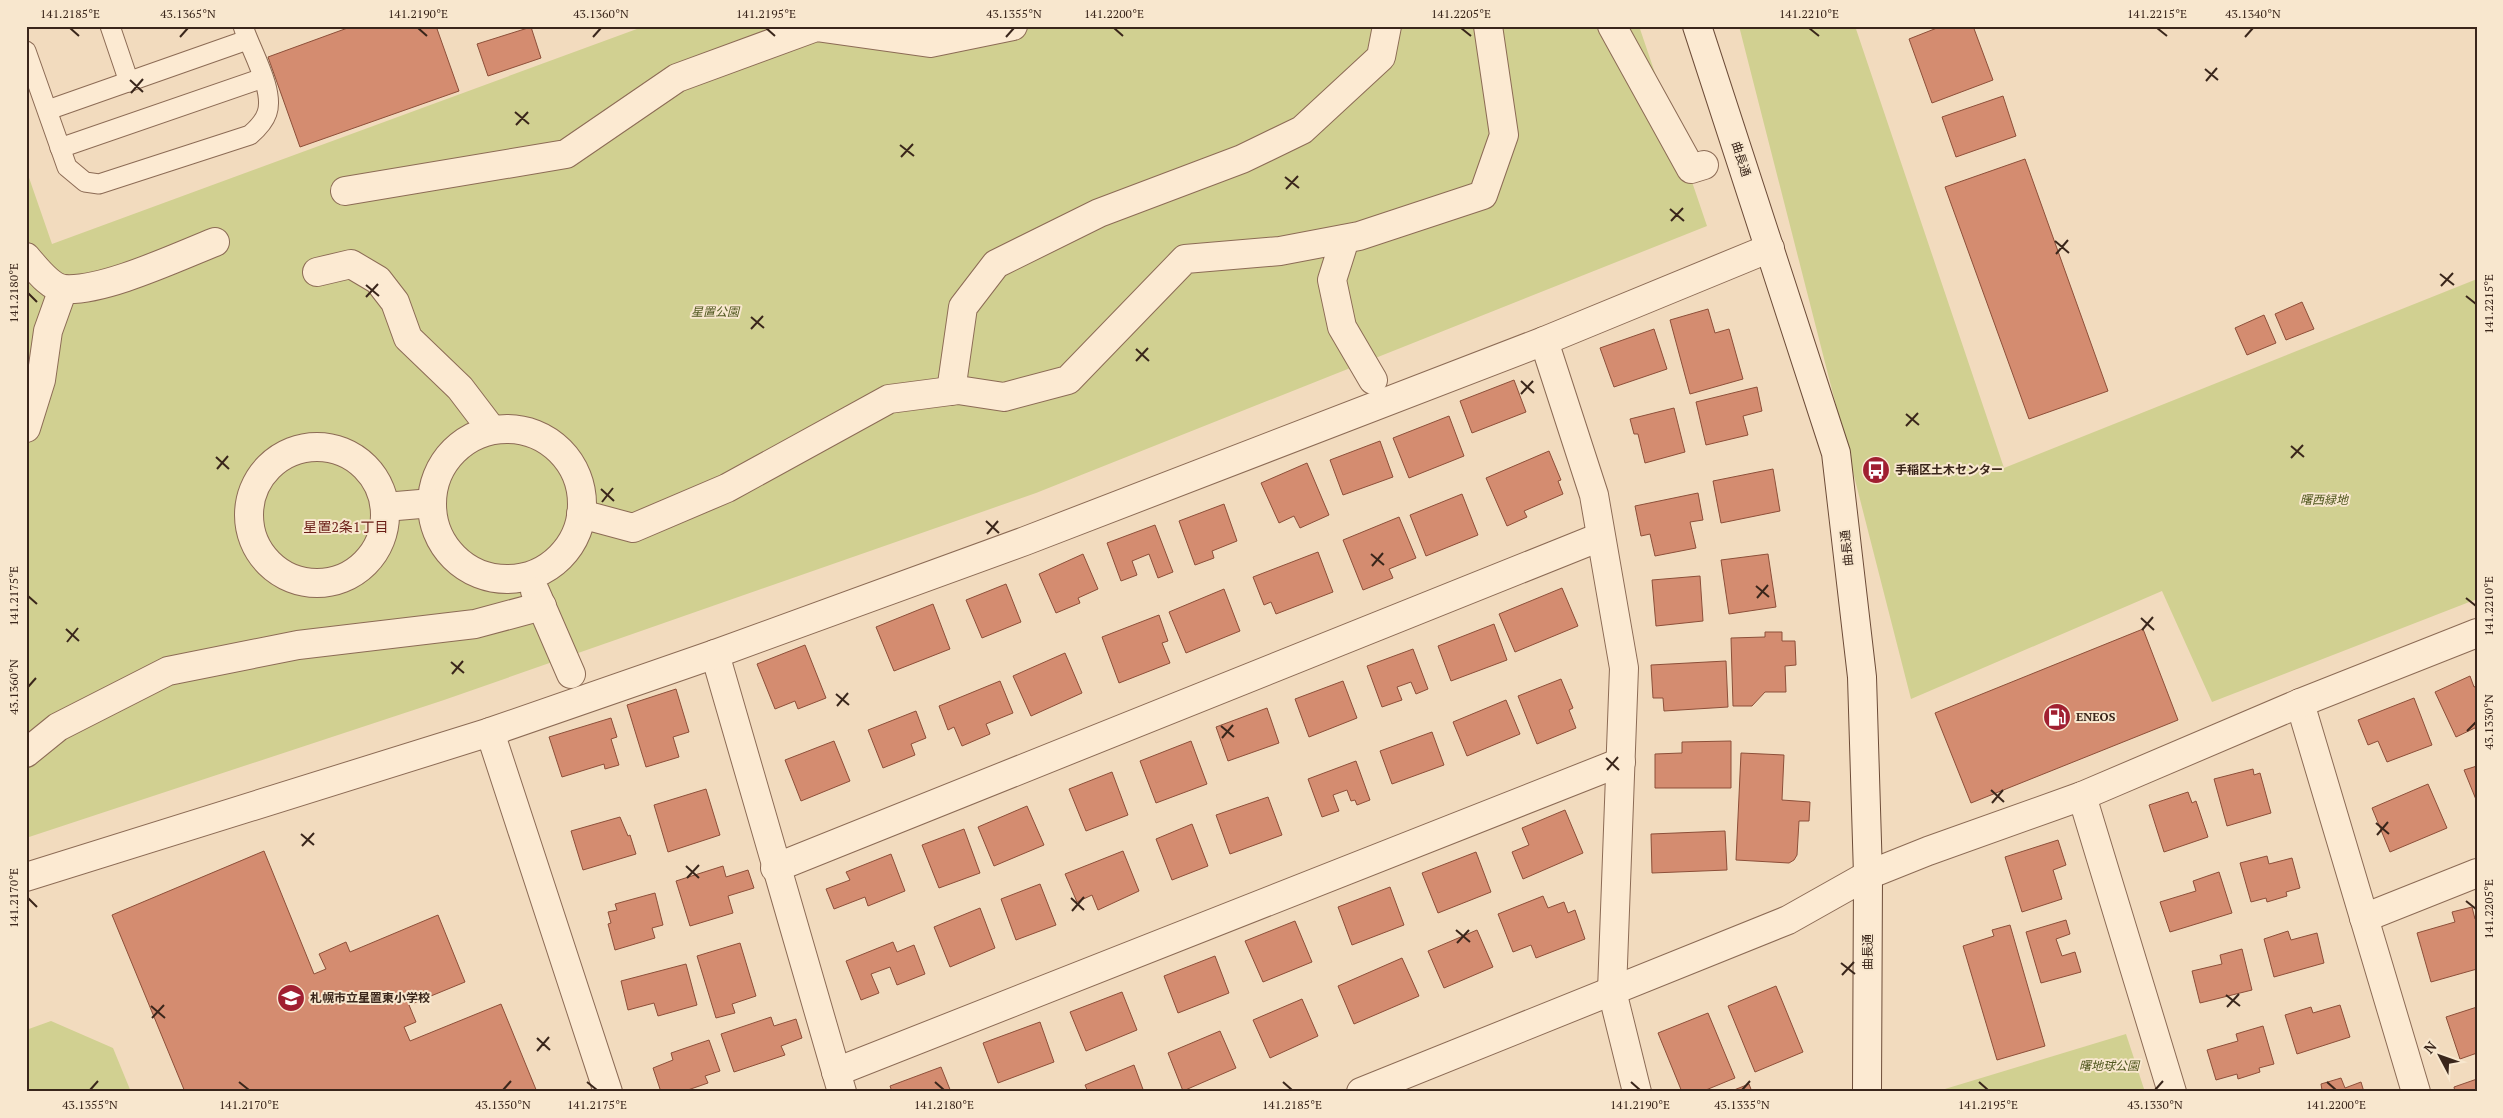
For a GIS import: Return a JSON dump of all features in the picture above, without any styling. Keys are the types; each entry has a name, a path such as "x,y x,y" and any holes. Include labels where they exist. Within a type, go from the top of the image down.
{"street":[{"path":"345,191 566,154 677,78 816,27 930,42 1013,26"},
{"path":"950,391 963,307 996,264 1099,213 1242,159 1302,130 1380,57 1387,26"},
{"path":"581,514 633,528 727,488 889,399 950,391 1004,397 1068,380 1184,259 1280,251 1346,239 1483,195 1504,135 1488,26"},
{"path":"1612,26 1691,169 1704,165"},
{"name":"曲長通","path":"1697,26 1836,453 1862,677 1868,875 1867,1092"},
{"path":"1346,239 1332,280 1342,326 1373,380"},
{"path":"26,257 47,280 63,289 103,284 214,242"},
{"path":"26,876 490,732 715,654 1024,541 1544,341 1770,248"},
{"path":"317,272 351,264 378,280 395,302 408,338 460,388 492,430"},
{"path":"26,428 41,380 48,331 63,289"},
{"path":"1544,341 1594,495 1624,668 1612,991 1637,1092"},
{"path":"517,429 541,436 561,451 576,472 582,496 581,514 570,546 552,564 529,576 505,579 482,575 462,564 446,547 435,526 432,503 437,478 449,456 468,439 492,430 517,429"},
{"path":"304,448 326,448 348,454 366,467 379,486 385,507 384,530 376,551 361,568 341,579 319,584 297,581 276,571 257,548 251,534 248,512 253,490 265,470 283,456 304,448"},
{"path":"385,507 432,503"},
{"path":"776,868 1600,537"},
{"path":"529,576 571,674"},
{"path":"26,753 58,727 168,671 298,645 475,624 542,606"},
{"path":"1361,1092 1788,920 1868,875 1928,850 2082,796 2300,703 2477,633"},
{"path":"715,654 839,1082 1621,762"},
{"path":"2300,703 2416,1092"},
{"path":"490,732 608,1092"},
{"path":"2082,796 2172,1092"},
{"path":"2364,918 2477,873"}],"lane":[{"path":"110,26 129,82"},
{"path":"26,51 67,167 85,182 99,184 250,135 261,125 268,112 268,97 263,78 245,33 129,82 48,110"},
{"path":"60,148 263,78"}],"green space":[{"name":"星置公園","path":"645,26 1639,26 1707,226 1036,493 444,700 26,838 26,169 52,244"},
{"name":"曙西緑地","path":"1739,26 1855,26 2004,468 2477,279 2477,599 2212,702 2162,591 1911,699"},
{"path":"51,1021 113,1048 131,1092 26,1092 26,1030"},
{"name":"曙地球公園","path":"2126,1034 2145,1092 1935,1092"}],"building":[{"path":"353,26 436,26 459,91 300,147 268,57"},
{"path":"1942,26 1973,26 1993,80 1932,103 1909,39"},
{"path":"531,27 541,58 488,76 477,44"},
{"path":"2003,96 2016,136 1956,157 1942,117"},
{"path":"2025,159 2108,391 2029,419 1945,187"},
{"path":"2302,302 2314,329 2286,340 2275,314"},
{"path":"1708,309 1715,333 1729,329 1743,379 1690,394 1670,320"},
{"path":"2264,315 2276,343 2247,355 2235,328"},
{"path":"1654,329 1667,369 1614,387 1600,348"},
{"path":"1514,380 1526,412 1472,433 1460,401"},
{"path":"1757,387 1762,411 1743,416 1748,435 1706,445 1696,402"},
{"path":"1674,408 1685,452 1645,463 1638,434 1634,434 1630,419"},
{"path":"1449,416 1464,456 1409,478 1393,438"},
{"path":"1380,441 1393,477 1343,495 1330,460"},
{"path":"1549,451 1561,480 1558,481 1563,494 1524,511 1527,517 1507,526 1486,478"},
{"path":"1307,463 1329,515 1300,528 1294,516 1279,523 1261,483"},
{"path":"1773,469 1780,511 1721,523 1713,481"},
{"path":"1698,493 1703,520 1690,522 1696,548 1655,556 1650,534 1641,536 1635,506"},
{"path":"1462,494 1478,535 1426,556 1410,515"},
{"path":"1224,504 1237,541 1212,551 1214,558 1195,565 1179,521"},
{"path":"1399,517 1416,558 1389,569 1393,578 1363,590 1343,540"},
{"path":"1155,525 1173,572 1158,578 1149,554 1132,561 1137,575 1121,581 1107,543"},
{"path":"1318,552 1333,592 1276,614 1271,602 1264,605 1253,577"},
{"path":"1083,554 1098,589 1078,598 1080,603 1056,613 1039,574"},
{"path":"1768,554 1776,607 1729,614 1721,560"},
{"path":"1700,576 1703,621 1656,626 1652,580"},
{"path":"1006,584 1021,622 982,638 966,600"},
{"path":"1562,588 1578,626 1515,652 1499,614"},
{"path":"1224,589 1240,631 1186,653 1169,612"},
{"path":"933,604 950,649 894,671 876,627"},
{"path":"1159,615 1168,641 1162,643 1170,663 1119,683 1102,637"},
{"path":"1494,624 1507,660 1451,681 1438,646"},
{"path":"2143,629 2178,720 1971,803 1935,713"},
{"path":"1765,632 1782,632 1782,641 1795,641 1796,665 1785,666 1786,692 1765,692 1752,706 1733,706 1731,638 1765,637"},
{"path":"805,645 826,698 798,709 795,701 775,709 757,664"},
{"path":"1413,649 1428,689 1416,694 1411,682 1397,687 1402,700 1382,707 1367,666"},
{"path":"1065,653 1082,693 1031,716 1013,676"},
{"path":"1726,661 1728,707 1664,711 1663,698 1653,698 1651,665"},
{"path":"2470,676 2474,687 2477,686 2477,727 2456,737 2435,692"},
{"path":"1561,679 1573,708 1569,710 1576,728 1537,744 1518,696"},
{"path":"1000,681 1013,713 986,724 990,734 962,746 954,727 948,730 939,706"},
{"path":"1343,681 1357,718 1309,737 1295,699"},
{"path":"676,689 689,732 673,737 679,757 646,767 627,705"},
{"path":"2414,698 2432,745 2387,762 2378,741 2368,745 2358,720"},
{"path":"1506,700 1520,734 1467,756 1453,722"},
{"path":"1267,708 1279,743 1228,761 1216,727"},
{"path":"916,711 926,738 911,744 915,755 883,768 868,730"},
{"path":"611,718 617,737 611,739 619,765 605,769 604,764 562,777 549,737"},
{"path":"1432,732 1444,765 1392,784 1380,751"},
{"path":"834,741 850,781 801,801 785,760"},
{"path":"1191,741 1207,784 1156,803 1140,761"},
{"path":"1731,741 1731,788 1655,788 1655,754 1682,753 1682,742"},
{"path":"1741,753 1784,755 1782,800 1810,802 1809,821 1799,821 1797,855 1789,863 1736,860"},
{"path":"1356,761 1370,800 1357,805 1355,800 1351,801 1347,790 1333,795 1339,811 1322,817 1308,779"},
{"path":"2477,766 2477,802 2464,770"},
{"path":"2253,769 2254,775 2260,773 2271,813 2227,826 2214,779"},
{"path":"1112,772 1128,815 1086,831 1069,789"},
{"path":"2428,784 2447,828 2390,852 2372,808"},
{"path":"706,789 720,835 668,852 654,805"},
{"path":"2188,792 2192,803 2196,801 2208,837 2164,852 2149,805"},
{"path":"1268,797 1282,835 1230,854 1216,815"},
{"path":"1027,806 1044,845 994,866 978,827"},
{"path":"1565,810 1583,853 1523,879 1512,852 1529,845 1522,828"},
{"path":"620,817 628,836 630,835 636,854 583,870 571,831"},
{"path":"1192,824 1208,866 1172,880 1156,839"},
{"path":"964,829 980,873 939,888 922,845"},
{"path":"1725,831 1727,870 1652,873 1651,834"},
{"path":"2058,840 2066,865 2053,870 2062,899 2022,912 2005,857"},
{"path":"264,851 314,974 326,969 319,954 346,942 350,952 438,915 465,982 409,1005 416,1022 404,1027 410,1041 501,1004 537,1092 185,1092 112,915"},
{"path":"1123,851 1139,891 1098,910 1092,895 1077,902 1065,874"},
{"path":"1476,852 1491,892 1438,913 1422,873"},
{"path":"891,854 905,891 868,906 865,897 834,909 826,889 850,880 846,872"},
{"path":"2267,856 2269,864 2292,858 2300,888 2286,892 2287,896 2267,902 2266,898 2251,902 2240,863"},
{"path":"723,866 726,877 748,870 754,888 728,896 733,913 690,926 676,881"},
{"path":"2219,872 2232,913 2170,932 2160,902 2196,891 2193,881"},
{"path":"1040,884 1056,925 1016,940 1001,899"},
{"path":"1390,887 1404,925 1352,945 1338,907"},
{"path":"655,893 663,925 652,928 655,938 615,950 608,924 611,923 608,912 617,910 615,904"},
{"path":"1543,896 1548,908 1564,902 1568,913 1575,910 1585,939 1536,958 1531,945 1513,952 1498,914"},
{"path":"2472,907 2475,919 2477,918 2477,969 2431,982 2417,933 2455,922 2452,912"},
{"path":"980,908 995,948 950,967 934,927"},
{"path":"2066,920 2070,934 2056,939 2062,956 2075,952 2081,972 2041,983 2026,932"},
{"path":"1295,921 1312,962 1263,982 1245,941"},
{"path":"2010,925 2045,1046 1997,1060 1963,946 1994,936 1992,930"},
{"path":"1477,930 1493,967 1444,988 1428,951"},
{"path":"2288,931 2291,940 2317,933 2324,963 2274,977 2264,939"},
{"path":"893,942 897,952 914,945 925,974 897,985 890,967 871,974 879,993 861,1000 846,961"},
{"path":"740,943 756,996 732,1004 735,1013 716,1018 697,956"},
{"path":"2242,949 2252,990 2200,1003 2192,971 2222,964 2220,955"},
{"path":"1215,956 1229,993 1178,1013 1164,976"},
{"path":"1402,958 1419,996 1354,1024 1338,986"},
{"path":"686,964 697,1005 658,1016 654,1003 628,1010 621,981"},
{"path":"1776,986 1803,1052 1755,1072 1728,1006"},
{"path":"1122,992 1137,1030 1086,1051 1070,1012"},
{"path":"1302,999 1318,1036 1270,1058 1253,1020"},
{"path":"2340,1005 2350,1037 2297,1054 2285,1015 2311,1007 2313,1013"},
{"path":"2477,1007 2477,1053 2460,1059 2446,1017"},
{"path":"1708,1013 1735,1078 1701,1092 1682,1092 1658,1033"},
{"path":"771,1017 774,1026 796,1019 802,1038 781,1046 785,1055 734,1072 721,1034"},
{"path":"1040,1022 1054,1062 998,1083 983,1043"},
{"path":"2263,1026 2274,1064 2259,1068 2260,1072 2238,1079 2237,1074 2216,1080 2207,1050 2238,1041 2236,1034"},
{"path":"1220,1031 1236,1068 1183,1091 1168,1053"},
{"path":"709,1040 720,1071 705,1076 708,1083 682,1092 661,1092 653,1068 673,1060 671,1053"},
{"path":"1134,1065 1144,1092 1088,1092 1085,1085"},
{"path":"941,1067 951,1092 892,1092 890,1086"},
{"path":"2341,1078 2345,1088 2361,1082 2364,1092 2317,1092 2322,1090 2321,1084"},
{"path":"2477,1079 2477,1092 2455,1092 2454,1087"},
{"path":"1749,1084 1752,1092 1729,1092"}],"place":[{"name":"手稲区土木センター","path":"1876,470"},
{"name":"ENEOS","path":"2057,717"},
{"name":"札幌市立星置東小学校","path":"291,998"}],"district":[{"name":"星置2条1丁目","path":"346,527"}]}
